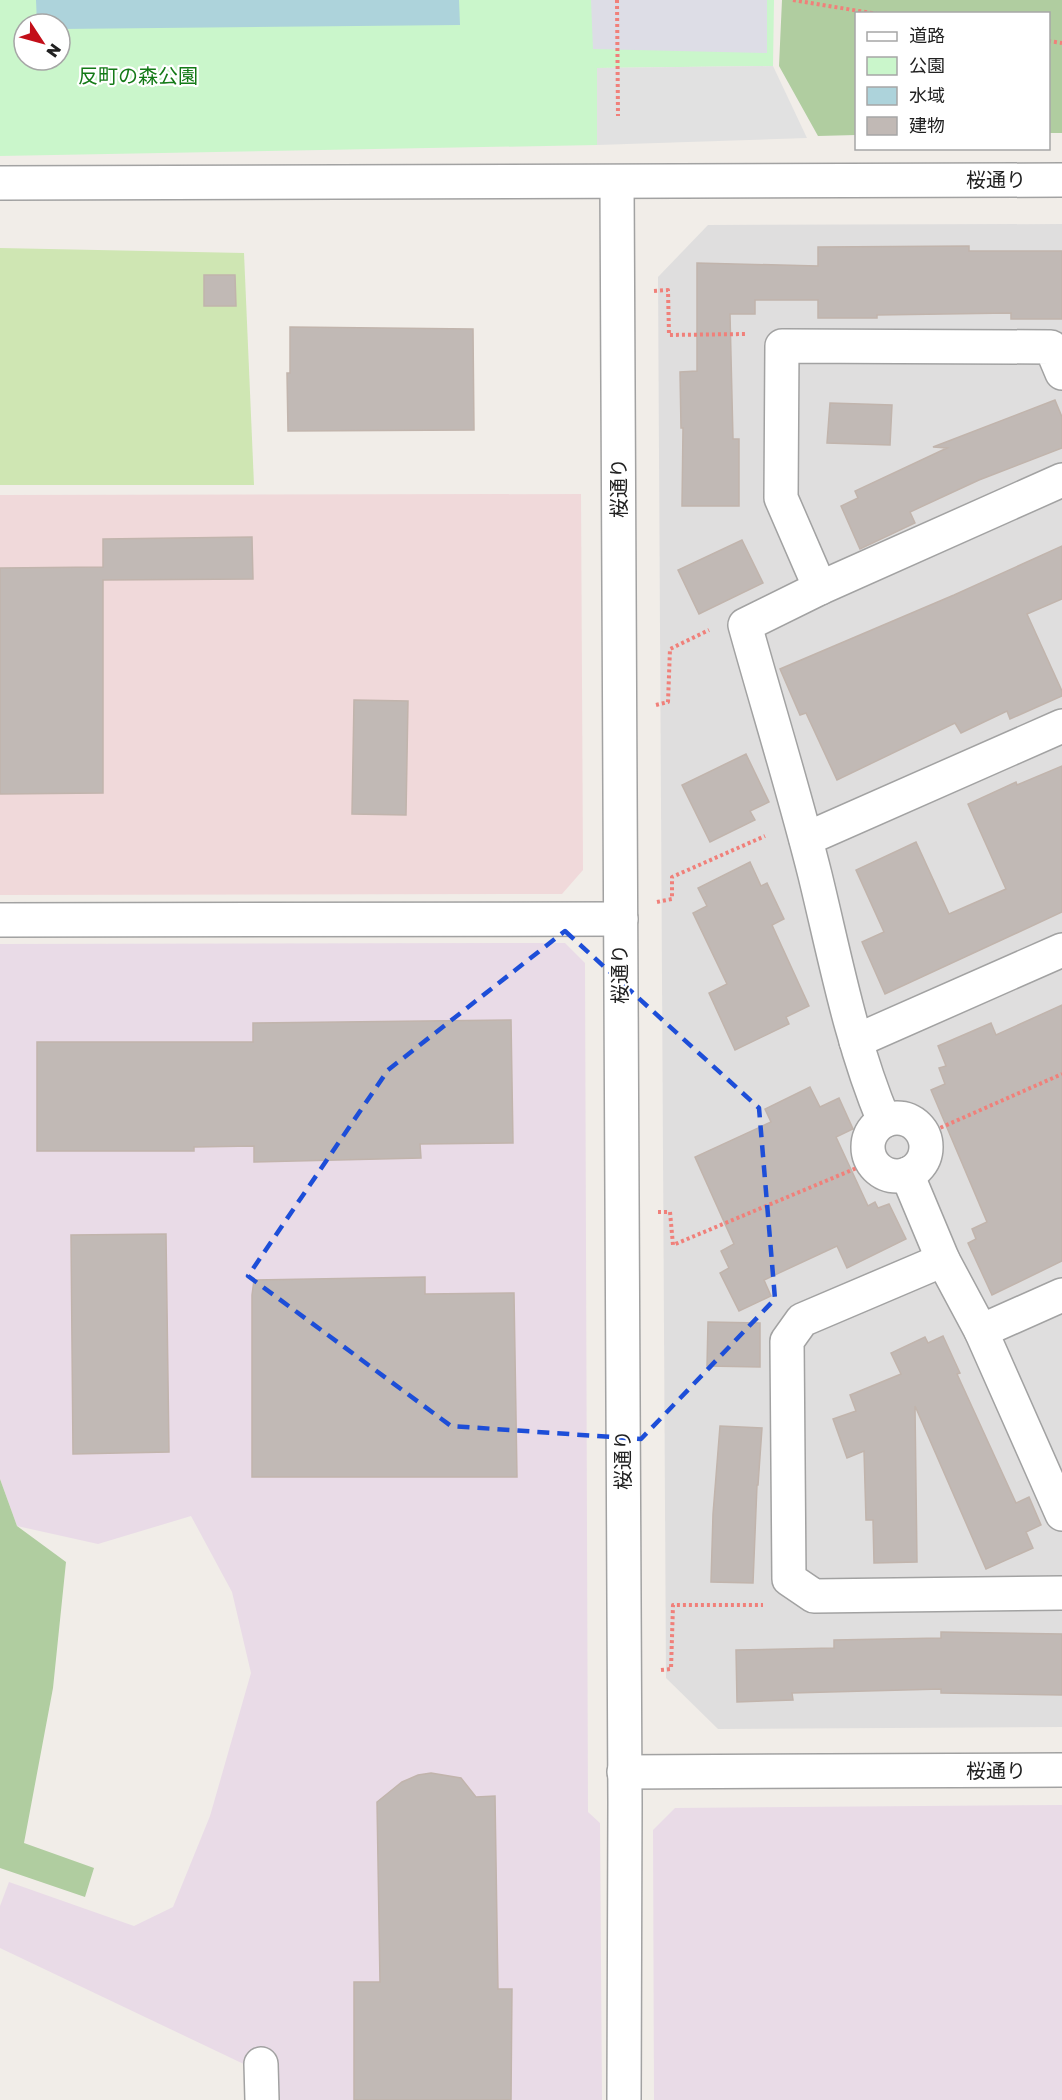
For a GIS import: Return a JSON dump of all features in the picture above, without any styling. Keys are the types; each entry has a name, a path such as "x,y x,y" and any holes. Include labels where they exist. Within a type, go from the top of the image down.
{"street":[{"name":"桜通り","path":"1062,180 617,183 634,911 624,1772 1062,1770"},
{"path":"0,183 617,183"},
{"path":"820,588 781,498 782,346 1051,347 1062,373"},
{"path":"884,1121 870,1087 856,1041 803,830 745,625 820,588 1062,480"},
{"path":"803,830 1062,726"},
{"path":"0,920 634,911"},
{"path":"856,1041 1062,950"},
{"path":"893,1118 911,1121 924,1135 925,1154 915,1170 897,1176 887,1174 871,1162 868,1143 877,1126 884,1121 893,1118"},
{"path":"907,1174 943,1260 981,1331 1062,1514"},
{"path":"943,1260 802,1320 787,1341 789,1579 813,1596 1062,1593"},
{"path":"981,1331 1062,1295"},
{"path":"624,1772 624,2100"},
{"path":"261,2064 262,2100"}],"path":[{"path":"617,0 618,116"},
{"path":"793,0 865,12"},
{"path":"644,292 668,290 669,335 765,334 782,346"},
{"path":"646,707 668,702 670,648 731,620 745,625"},
{"path":"634,911 672,899 672,877 803,830"},
{"path":"924,1135 1062,1074"},
{"path":"649,1212 670,1212 673,1245 871,1162"},
{"path":"651,1671 671,1669 673,1605 775,1605 813,1596"}],"highlighted area":[{"path":"565,931 759,1108 775,1299 641,1439 451,1426 248,1276 388,1070"}],"shaded area":[{"path":"591,0 767,0 767,53 593,49"},
{"path":"773,66 807,138 597,145 597,68"},
{"path":"1062,224 1062,1727 718,1729 666,1678 658,277 708,225"},
{"path":"581,494 583,870 562,894 0,895 0,495"},
{"path":"565,943 585,963 588,1812 600,1823 602,2100 271,2100 250,2067 0,1948 0,1906 9,1882 134,1926 173,1907 210,1816 251,1673 232,1592 191,1516 98,1544 17,1526 0,1479 0,944"},
{"path":"1062,1805 1062,2100 654,2100 653,1830 675,1808"}],"green space":[{"name":"反町の森公園","path":"0,0 774,0 773,66 598,68 597,145 0,156"},
{"path":"782,0 1062,0 1062,133 1050,133 1050,12 855,12 855,135 818,136 779,66"},
{"path":"0,248 244,253 254,485 0,485"},
{"path":"0,1479 17,1526 66,1562 53,1688 24,1843 94,1868 85,1897 0,1868"}],"water":[{"path":"36,0 459,0 460,25 72,29 72,12 36,12"}],"building":[{"path":"969,246 969,251 1062,251 1062,319 1011,319 1011,313 818,318 818,300 755,300 755,314 730,314 733,439 739,439 739,506 682,506 683,428 681,428 680,372 697,371 697,263 818,266 818,247"},
{"path":"204,275 235,275 236,306 204,306"},
{"path":"290,327 473,329 474,430 288,431 287,373 290,373"},
{"path":"1055,400 1062,417 1062,448 979,480 910,512 915,523 860,549 841,506 858,498 855,491 947,448 933,447"},
{"path":"830,403 892,405 890,445 827,443"},
{"path":"252,537 253,579 103,580 103,793 0,794 0,568 103,567 103,539"},
{"path":"742,540 763,583 699,614 678,570"},
{"path":"1062,546 1062,599 1027,614 1062,691 1062,696 1010,719 1007,711 961,733 955,723 837,780 806,713 800,715 780,669"},
{"path":"354,700 408,701 406,815 352,814"},
{"path":"746,754 769,802 750,811 755,820 710,842 682,785"},
{"path":"1062,766 1062,912 885,994 862,942 884,932 856,870 916,842 949,914 1006,889 968,804 1016,782 1017,785"},
{"path":"750,862 761,886 767,883 784,919 772,925 809,1006 786,1017 789,1024 735,1050 709,993 727,984 693,913 707,906 698,888"},
{"path":"1062,1005 1062,1261 992,1295 968,1243 976,1239 972,1229 987,1222 931,1090 945,1084 939,1068 946,1066 938,1046 991,1023 996,1035"},
{"path":"511,1020 513,1143 420,1144 421,1158 254,1162 254,1146 194,1147 194,1151 37,1151 37,1042 253,1042 253,1023"},
{"path":"810,1087 820,1107 839,1098 853,1129 836,1137 868,1206 875,1202 878,1208 889,1204 906,1239 847,1268 837,1246 764,1280 771,1296 739,1311 720,1273 729,1268 721,1251 734,1244 695,1157 771,1122 765,1109"},
{"path":"166,1234 169,1452 73,1454 71,1235"},
{"path":"425,1277 425,1294 514,1293 517,1477 252,1477 252,1295 254,1280"},
{"path":"708,1322 760,1323 760,1367 707,1366"},
{"path":"943,1336 960,1373 957,1374 1016,1503 1029,1497 1041,1525 1026,1532 1033,1548 986,1569 915,1406 917,1562 874,1563 873,1520 866,1520 864,1451 847,1458 833,1419 856,1411 850,1395 901,1374 891,1353 925,1337 928,1343"},
{"path":"720,1426 762,1428 753,1583 711,1582 713,1514"},
{"path":"941,1632 1062,1634 1062,1695 941,1693 941,1689 792,1693 793,1700 737,1702 736,1650 834,1648 834,1640 941,1638"},
{"path":"431,1773 461,1778 476,1797 495,1796 498,1989 512,1989 511,2100 354,2100 354,1982 380,1982 377,1802 402,1782 418,1775"}]}
